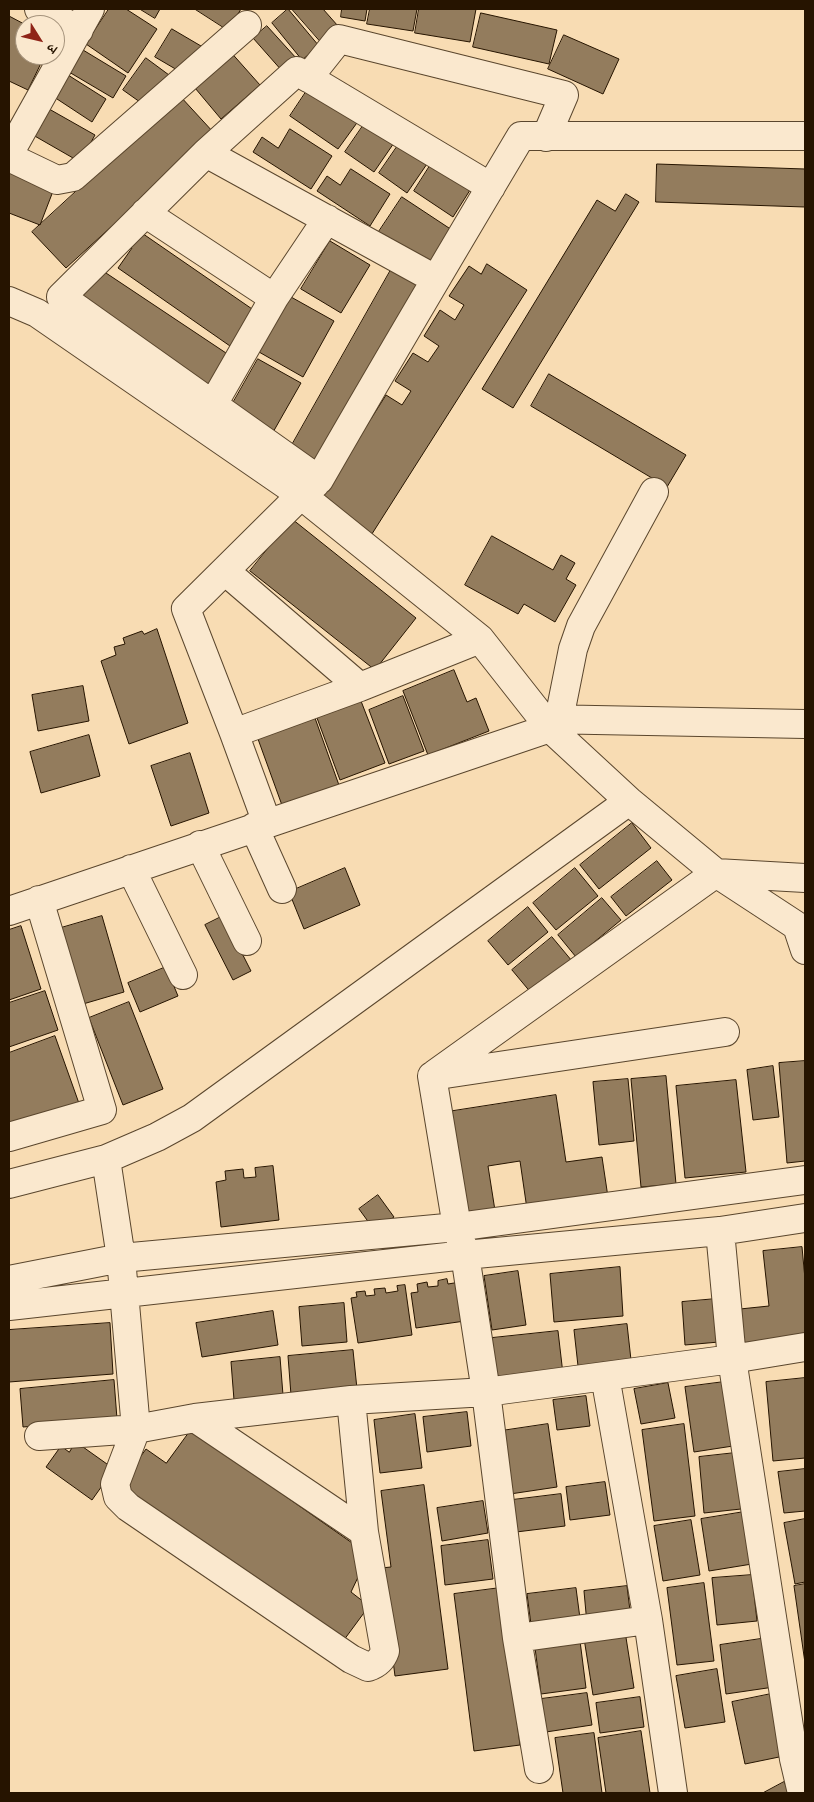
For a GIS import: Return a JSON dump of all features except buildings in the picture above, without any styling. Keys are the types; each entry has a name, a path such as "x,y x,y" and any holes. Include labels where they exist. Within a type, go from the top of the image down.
{"street":[{"path":"39,9 84,20 9,155 57,180 73,177 247,26"},
{"path":"308,78 339,39 564,95 546,137"},
{"path":"491,187 297,71 206,153 61,297 212,406 310,487 480,639 551,722 629,801 716,873 797,926 805,950"},
{"path":"282,889 260,825 234,733 186,609 310,487 521,136 805,136"},
{"path":"206,153 435,279"},
{"path":"145,213 274,298"},
{"path":"212,406 274,298 327,219"},
{"path":"9,301 37,313 310,487"},
{"path":"551,722 581,626 654,492"},
{"path":"225,571 360,687"},
{"path":"234,733 360,687 480,639"},
{"path":"9,911 551,722 805,724"},
{"path":"9,1184 106,1159 157,1137 192,1118 629,801"},
{"path":"200,845 247,941"},
{"path":"132,869 183,975"},
{"path":"432,1076 716,873 805,878"},
{"path":"9,1137 102,1110 39,900"},
{"path":"432,1076 725,1032"},
{"path":"432,1076 457,1226 465,1255 486,1392 517,1638 539,1769"},
{"path":"106,1159 121,1258 136,1429 115,1484 118,1497 128,1507 344,1654 368,1667 376,1664 383,1658 385,1651 364,1532 351,1400"},
{"path":"9,1280 121,1258 457,1226 805,1180"},
{"path":"9,1306 465,1255 720,1231 805,1218"},
{"path":"720,1231 732,1359 799,1758 802,1793"},
{"path":"40,1436 136,1429 195,1418 351,1400 486,1392 732,1359 805,1346"},
{"path":"605,1376 648,1620 673,1793"},
{"path":"195,1418 364,1532"},
{"path":"517,1638 648,1620"}]}
